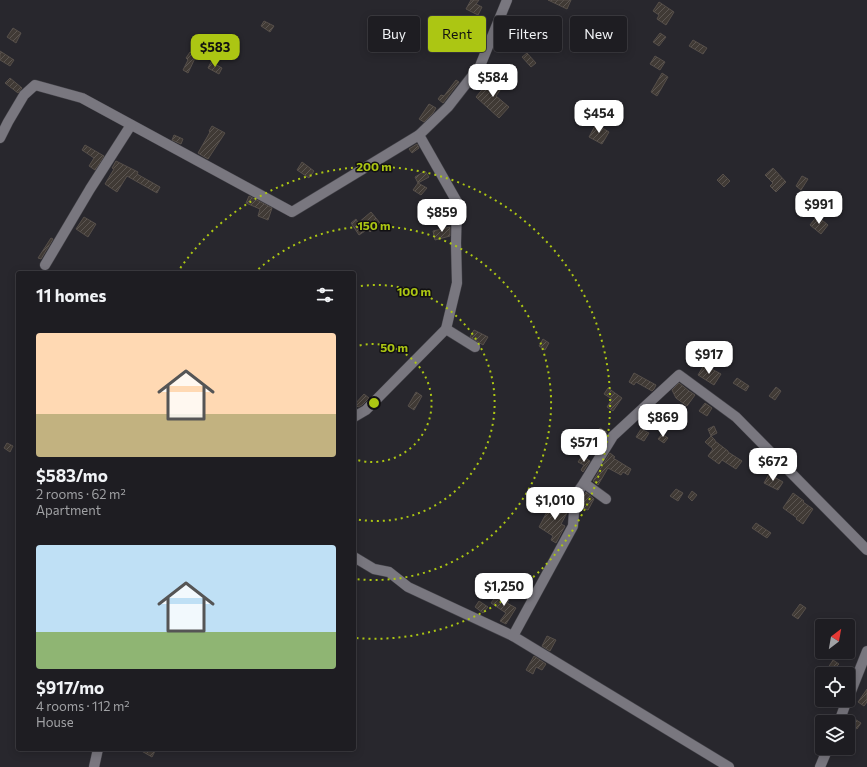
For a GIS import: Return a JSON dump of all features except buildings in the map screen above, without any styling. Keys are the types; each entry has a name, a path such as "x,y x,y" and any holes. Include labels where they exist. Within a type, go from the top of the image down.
{"street":[{"path":"0,138 24,95 35,85 82,98 131,126 292,212 419,135 448,107 480,66 507,0"},
{"path":"45,265 90,189 131,126"},
{"path":"356,416 366,410 446,329 457,283 457,202 419,135"},
{"path":"446,329 475,347"},
{"path":"513,636 573,526 575,496 613,436 679,375 736,417 867,550"},
{"path":"584,483 606,498"},
{"path":"356,558 374,569 389,572 408,587 513,636 729,767"},
{"path":"855,681 867,651"},
{"path":"94,767 98,751"},
{"path":"820,767 825,755"}]}
